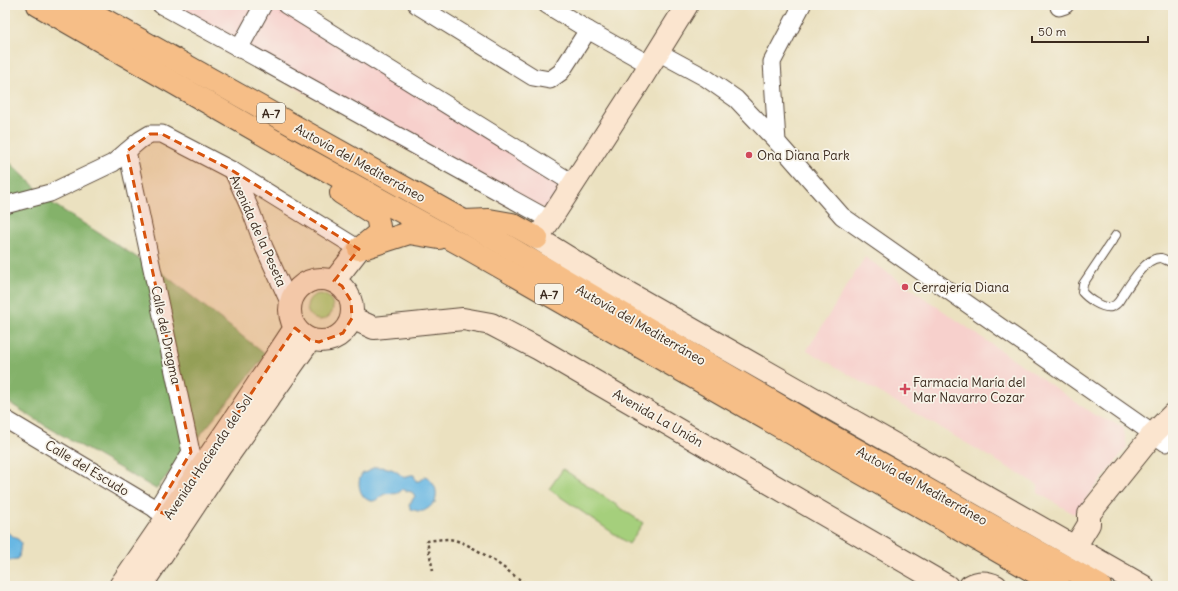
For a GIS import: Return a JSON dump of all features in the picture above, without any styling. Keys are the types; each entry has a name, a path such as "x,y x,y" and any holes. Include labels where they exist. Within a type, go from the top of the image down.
{"highway":[{"name":"Autovía del Mediterráneo","path":"38,5 292,151 462,245 1059,586"},
{"name":"Autovía del Mediterráneo","path":"78,5 464,221 821,430 1100,586"},
{"path":"292,151 338,191 377,216 380,232 359,249"},
{"path":"464,221 489,220 512,224 537,238"},
{"path":"359,249 410,233 436,237 462,245"}],"street":[{"path":"161,5 550,220"},
{"path":"239,49 263,5"},
{"path":"286,5 574,184"},
{"path":"417,5 533,77 550,80 561,72 588,30"},
{"path":"547,5 588,30 654,59 706,78 736,99 777,142 842,216 1164,437"},
{"path":"687,5 574,184 537,238 595,274 1143,586"},
{"path":"777,142 772,62 802,5"},
{"path":"1059,5 1059,7 1065,5"},
{"name":"Avenida de la Peseta","path":"5,206 50,192 113,163 140,140 150,134 162,134 233,171 251,211 264,247 290,304"},
{"name":"Calle del Dragma","path":"127,151 191,452 162,513"},
{"path":"233,171 359,249 334,282"},
{"path":"316,279 325,279 334,282 342,286 352,301 352,318 349,326 343,333 328,341 319,342 303,334 291,316 290,304 299,288 307,282 316,279"},
{"name":"Avenida La Unión","path":"352,318 374,328 463,319 491,324 540,349 947,586"},
{"name":"Avenida Hacienda del Sol","path":"120,586 162,513 303,334"},
{"name":"Avenida Hacienda del Sol","path":"141,586 220,467 303,334"},
{"path":"1075,547 1089,524 1089,514 1164,437 1173,414"},
{"name":"Calle del Escudo","path":"5,419 162,513"},
{"path":"970,586 981,582 996,586"}],"lane":[{"path":"1116,235 1083,284 1082,292 1086,297 1104,307 1110,308 1115,305 1142,268 1153,259 1161,258 1173,263"}],"path":[{"path":"433,571 427,541 450,540 470,546 529,586"}],"highlighted area":[{"path":"150,134 162,134 233,171 359,249 334,281 342,286 351,301 352,318 343,333 319,342 310,340 295,328 169,516 156,510 191,452 127,151"}],"shaded area":[{"path":"148,5 294,5 568,176 549,208 510,207"},
{"path":"865,257 1096,416 1123,426 1127,447 1074,514 1038,493 1038,485 807,350"}],"green space":[{"path":"5,158 53,204 166,276 266,355 156,489 46,426 5,400"},
{"path":"320,294 329,298 333,307 329,316 320,320 311,316 307,307 311,298"},
{"path":"563,469 643,523 629,544 549,489"}],"water":[{"path":"374,467 392,469 405,478 410,475 414,475 416,481 419,481 426,476 432,482 436,491 435,503 423,511 411,509 409,505 415,496 412,492 403,489 396,494 385,494 374,501 368,500 364,497 360,490 359,481 363,473 368,472"},
{"path":"5,531 21,543 19,557 17,559 5,561"}],"place":[{"name":"Ona Diana Park","path":"749,155"},
{"name":"Cerrajería Diana","path":"905,287"},
{"name":"Farmacia María del Mar Navarro Cozar","path":"905,389"}]}
